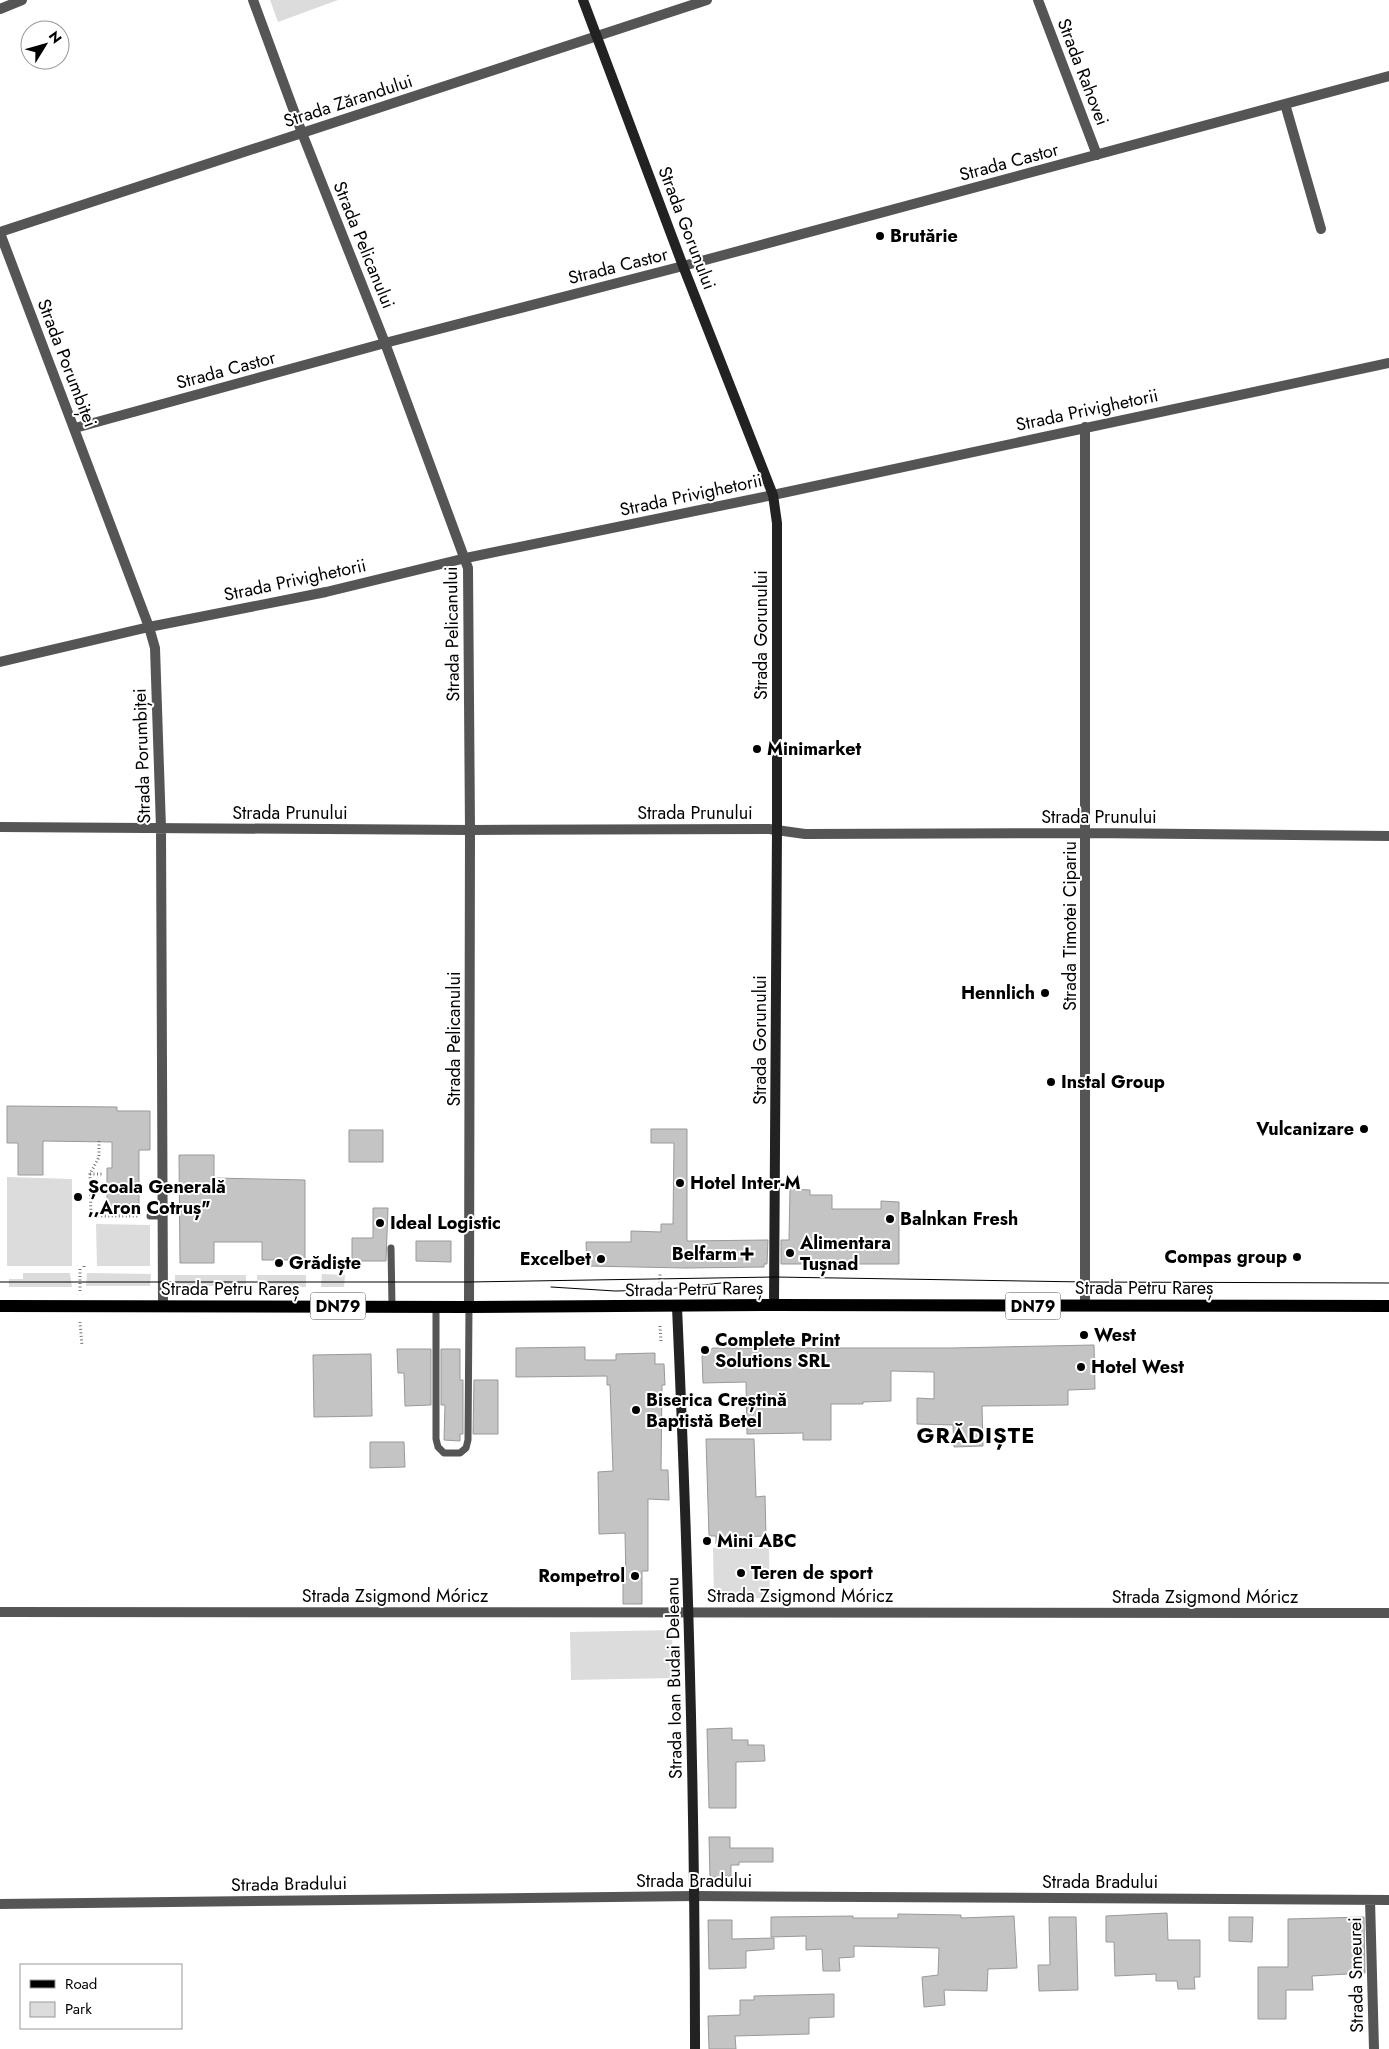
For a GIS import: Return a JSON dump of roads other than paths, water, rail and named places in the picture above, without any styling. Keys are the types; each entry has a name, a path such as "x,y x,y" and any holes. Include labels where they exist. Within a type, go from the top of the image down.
{"main road":[{"name":"Strada Petru Rareș","path":"0,1306 1389,1306"}],"street":[{"path":"0,9 22,0"},
{"name":"Strada Pelicanului","path":"253,0 302,133 385,343 466,558 469,576 469,1307"},
{"name":"Strada Gorunului","path":"583,0 683,266 773,495 777,523 774,1305"},
{"name":"Strada Zărandului","path":"0,233 706,0"},
{"name":"Strada Rahovei","path":"1038,0 1097,155"},
{"name":"Strada Castor","path":"75,428 385,343 683,266 1389,76"},
{"path":"1285,104 1321,229"},
{"name":"Strada Porumbiței","path":"0,233 75,428 149,627 155,648 161,828 163,1306"},
{"name":"Strada Privighetorii","path":"0,662 149,627 326,592 466,558 773,495 1389,363"},
{"name":"Strada Timotei Cipariu","path":"1085,427 1085,1306"},
{"name":"Strada Prunului","path":"0,827 777,830 805,834 1086,833 1389,836"},
{"name":"Strada Ioan Budai Deleanu","path":"677,1307 689,1612 695,1896 695,2049"},
{"name":"Strada Zsigmond Móricz","path":"0,1612 1389,1613"},
{"name":"Strada Bradului","path":"0,1904 695,1896 1389,1900"},
{"name":"Strada Smeurei","path":"1370,1900 1374,2049"}],"lane":[{"path":"150,1216 163,1216"},
{"path":"391,1248 392,1306"},
{"path":"436,1307 436,1439 438,1448 444,1453 460,1453 466,1448 468,1440 469,1307"}],"tram line":[{"path":"0,1282 469,1282 775,1277 1085,1282 1389,1283"},
{"path":"551,1287 615,1291 660,1290 721,1283"}],"place":[{"name":"Brutărie","path":"880,236"},
{"name":"Minimarket","path":"757,749"},
{"name":"Hennlich","path":"1045,993"},
{"name":"Instal Group","path":"1051,1082"},
{"name":"Vulcanizare","path":"1364,1129"},
{"name":"Hotel Inter-M","path":"680,1183"},
{"name":"Școala Generală ,,Aron Cotruș\"","path":"78,1197"},
{"name":"Balnkan Fresh","path":"890,1219"},
{"name":"Ideal Logistic","path":"380,1223"},
{"name":"Alimentara Tușnad","path":"790,1253"},
{"name":"Belfarm","path":"747,1254"},
{"name":"Compas group","path":"1297,1257"},
{"name":"Excelbet","path":"601,1259"},
{"name":"Grădiște","path":"279,1263"},
{"name":"West","path":"1084,1335"},
{"name":"Complete Print Solutions SRL","path":"705,1350"},
{"name":"Hotel West","path":"1081,1367"},
{"name":"Biserica Creștină Baptistă Betel","path":"636,1410"},
{"name":"Mini ABC","path":"707,1541"},
{"name":"Teren de sport","path":"741,1573"},
{"name":"Rompetrol","path":"635,1576"}],"district":[{"name":"GRĂDIȘTE","path":"976,1435"}]}
